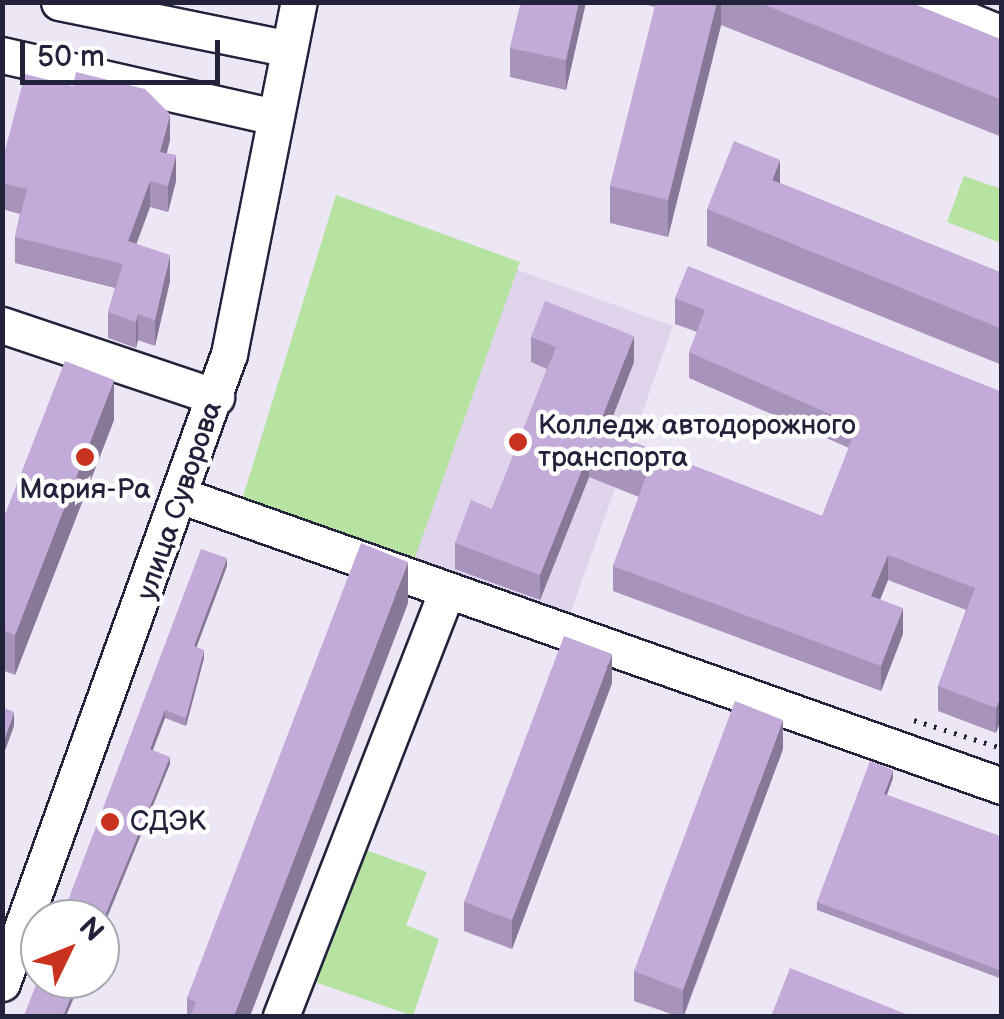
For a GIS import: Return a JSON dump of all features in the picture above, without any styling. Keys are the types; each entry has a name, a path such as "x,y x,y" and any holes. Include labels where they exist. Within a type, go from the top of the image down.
{"street":[{"path":"59,2 290,50"},
{"name":"улица Суворова","path":"2,983 184,498 216,397 299,2"},
{"path":"924,2 1002,34"},
{"path":"2,55 275,117"},
{"path":"2,325 216,397"},
{"path":"184,498 446,595 1002,786"},
{"path":"281,1016 446,595"}],"path":[{"path":"907,717 1002,748"}],"shaded area":[{"name":"Колледж автодорожного транспорта","path":"473,254 673,326 564,631 364,559"}],"green space":[{"path":"964,176 1001,189 1001,243 947,222"},
{"path":"336,195 520,262 412,566 242,500"},
{"path":"360,848 427,872 406,925 439,939 413,1016 309,980"}],"building":[{"path":"521,2 579,2 566,60 510,48"},
{"path":"656,2 717,2 668,200 610,186"},
{"path":"757,2 909,2 1002,40 1002,100"},
{"path":"76,72 145,89 170,114 160,152 176,155 168,186 150,181 128,241 170,255 155,320 138,314 136,322 108,312 123,264 15,237 27,189 2,183 2,162 25,74 73,86"},
{"path":"734,141 780,160 772,180 1002,273 1002,329 707,209"},
{"path":"688,266 1002,392 1002,693 996,708 938,686 975,588 888,555 871,596 903,608 881,666 613,566 647,474 589,452 540,575 455,543 471,500 492,509 556,347 531,337 545,301 634,336 598,428 822,516 857,426 689,352 705,310 675,298"},
{"path":"65,361 114,380 15,635 2,630 2,522"},
{"path":"361,543 408,562 234,1016 190,1016 196,1002 187,998"},
{"path":"201,549 227,558 194,646 204,650 186,718 165,710 150,749 170,757 112,899 69,899"},
{"path":"564,636 612,654 512,920 464,902"},
{"path":"735,701 783,720 683,990 634,971"},
{"path":"2,707 14,712 2,746"},
{"path":"870,761 893,770 884,794 1002,837 1002,971 817,902"},
{"path":"790,968 911,1016 772,1014"},
{"path":"30,999 70,999 63,1016 24,1016"}],"place":[{"name":"Колледж автодорожного транспорта","path":"518,442"},
{"name":"Мария-Ра","path":"85,457"},
{"name":"СДЭК","path":"110,822"}]}
